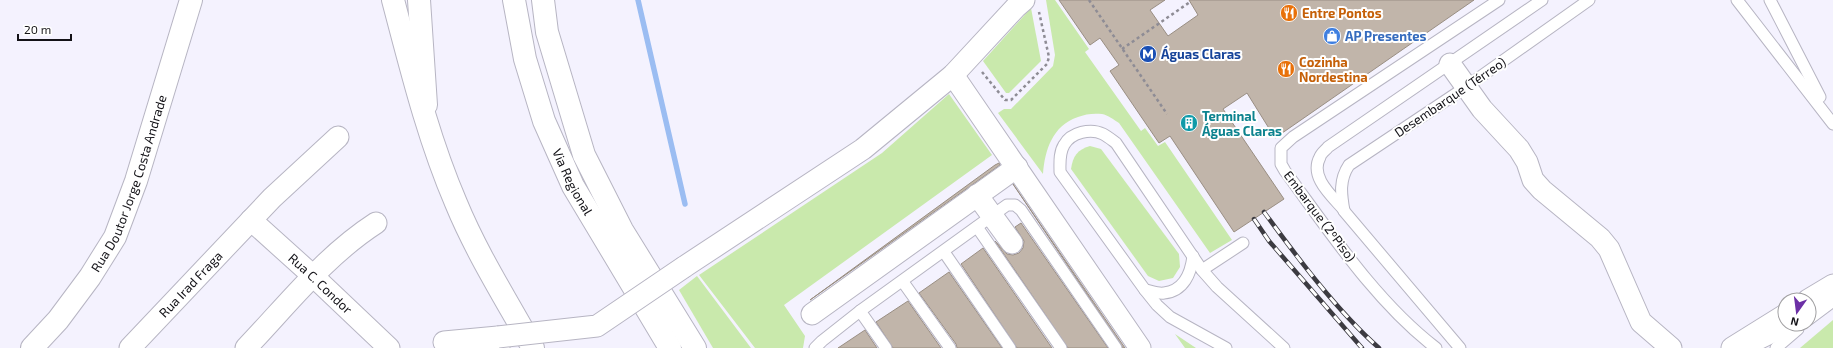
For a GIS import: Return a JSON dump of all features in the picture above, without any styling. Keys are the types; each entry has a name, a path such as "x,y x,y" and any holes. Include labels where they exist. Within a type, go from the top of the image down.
{"main road":[{"name":"Rua Doutor Jorge Costa Andrade","path":"32,348 58,320 90,277 115,237 136,181 191,0"},
{"path":"393,0 428,126 453,197 468,231 533,348"},
{"path":"419,0 428,126"},
{"name":"Via Regional","path":"514,0 525,59 544,122 573,186 670,348"},
{"path":"543,0 547,32 584,155 622,230 695,348"}],"street":[{"path":"444,342 499,343 597,326 863,149 957,80 1026,6"},
{"path":"1450,64 1482,109 1519,149 1527,162 1533,180 1542,190 1600,238 1609,249 1641,322 1671,348"},
{"path":"957,80 1017,167 1127,346"},
{"name":"Rua Irad Fraga","path":"130,348 272,198 338,137"},
{"path":"812,314 1017,167"},
{"path":"977,195 984,221 1012,243"},
{"name":"Rua C. Condor","path":"251,220 389,348"},
{"path":"246,348 312,275 354,237 376,223"},
{"path":"1817,295 1833,285"},
{"path":"1732,348 1777,320"}],"lane":[{"name":"Embarque (2ºPiso)","path":"1436,348 1381,295 1349,257 1285,171 1281,164 1281,148 1293,137 1499,0"},
{"name":"Desembarque (Térreo)","path":"1460,348 1319,180 1316,172 1320,157 1328,147 1542,0"},
{"name":"Desembarque (Térreo)","path":"1344,210 1341,191 1344,173 1349,165 1466,87 1589,0"},
{"path":"1737,0 1832,122"},
{"path":"1770,0 1832,122"},
{"path":"1226,348 1170,317 1157,306 1145,290 1060,172 1060,157 1064,144 1072,136 1086,131 1102,133 1116,143 1202,270 1217,287 1284,348"},
{"path":"821,346 860,311 903,282 984,221 1008,205 1015,205 1021,210 1127,346"},
{"path":"984,221 1061,348"},
{"path":"1202,270 1243,243"},
{"path":"944,252 1010,348"},
{"path":"1145,290 1163,293 1176,290 1185,281 1192,270 1193,256"},
{"path":"903,282 950,348"},
{"path":"1817,313 1833,301"},
{"path":"860,311 886,348"},
{"path":"1751,348 1783,332"},
{"path":"1776,348 1794,332"}],"path":[{"path":"1089,0 1167,114"},
{"path":"1122,48 1190,2"},
{"path":"957,80 981,70 1005,100 1010,100 1047,64 1049,57 1026,6"}],"green space":[{"path":"1046,0 1055,0 1089,49 1085,52 1141,131 1145,128 1158,146 1165,142 1232,240 1210,253 1119,123 1109,116 1102,114 1084,115 1069,121 1062,126 1056,133 1048,148 1043,174 998,113 1004,109 1011,109 1053,66 1055,55"},
{"path":"1031,8 1041,61 1009,93 1006,93 983,61"},
{"path":"949,94 992,155 784,305 805,336 803,348 755,348 699,275 882,153"},
{"path":"1090,146 1101,149 1179,254 1180,267 1173,278 1159,281 1148,276 1071,169 1076,154 1082,149"},
{"path":"697,276 751,348 713,348 679,290"},
{"path":"1833,320 1833,348 1800,348"},
{"path":"1175,334 1196,348 1185,348"}],"building":[{"path":"1059,0 1165,0 1150,10 1168,36 1198,15 1189,0 1474,0 1275,138 1247,93 1223,109 1284,199 1234,232 1170,136 1159,143 1110,71 1119,65 1100,38 1090,45"},
{"path":"999,163 1000,165 810,300 995,165"},
{"path":"1013,184 1125,348 1123,348"},
{"path":"1021,223 1108,348 1068,348 995,241 1007,254 1013,255 1019,253 1023,248 1024,241 1015,227"},
{"path":"983,248 1052,348 1017,348 961,264"},
{"path":"949,272 1002,348 957,348 956,344 919,293"},
{"path":"908,301 941,348 893,348 876,322"},
{"path":"865,330 877,348 838,348"}],"waterway":[{"path":"638,0 685,204"}],"railway":[{"path":"1264,212 1333,301 1379,348"},
{"path":"1254,219 1269,241 1362,348"}],"place":[{"name":"Entre Pontos","path":"1289,13"},
{"name":"AP Presentes","path":"1332,36"},
{"name":"Águas Claras","path":"1148,54"},
{"name":"Cozinha Nordestina","path":"1286,69"},
{"name":"Terminal Águas Claras","path":"1189,123"}]}
